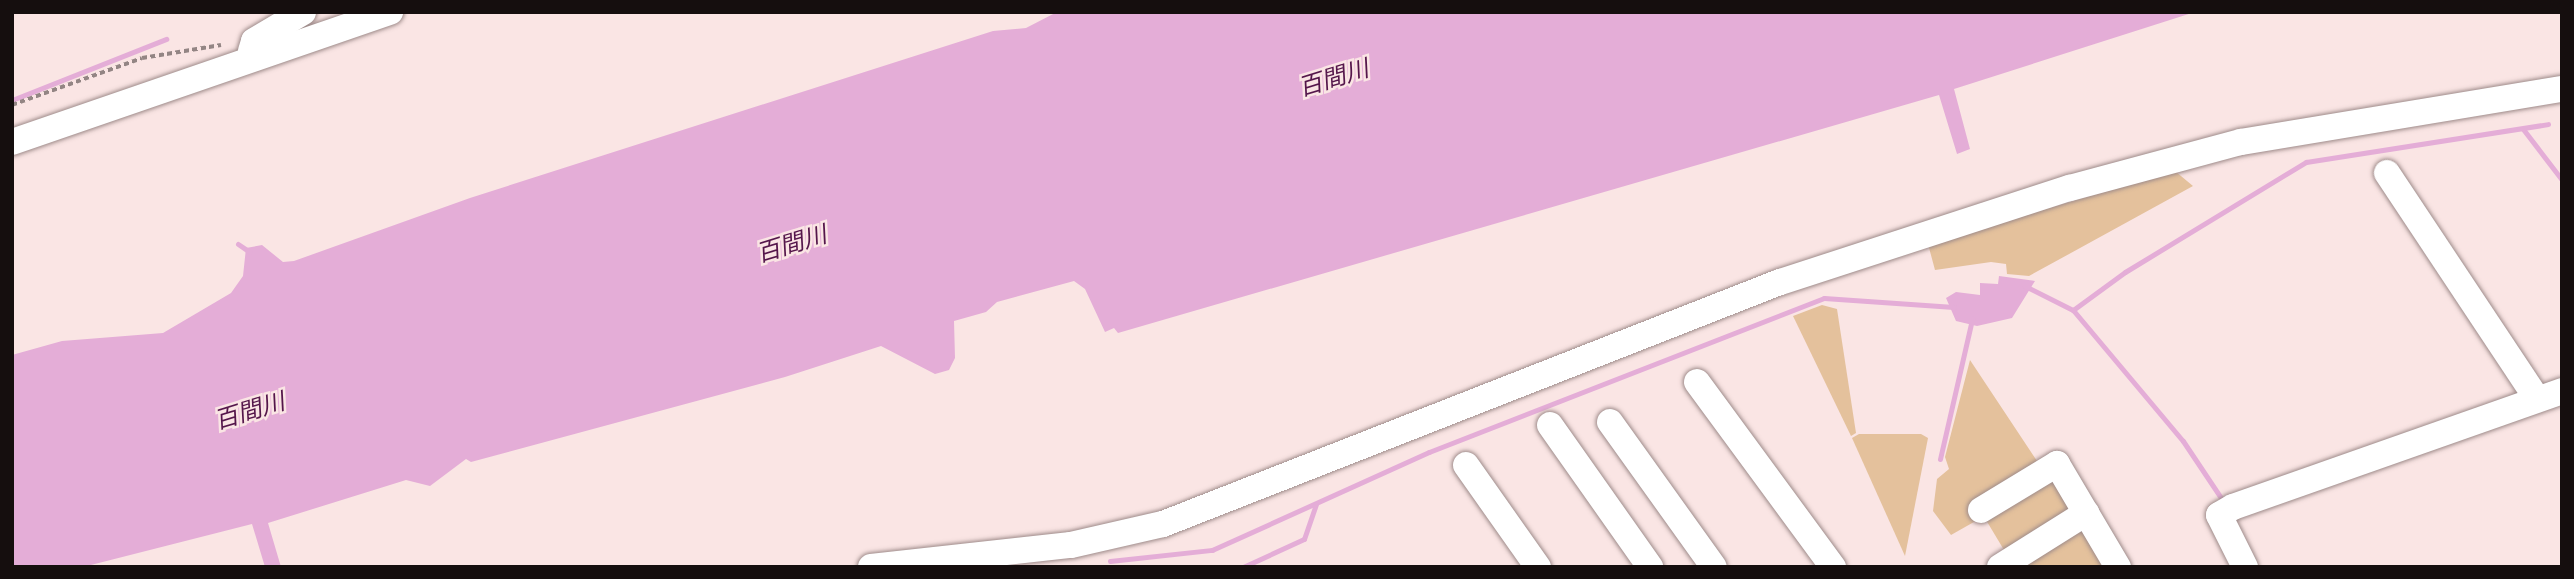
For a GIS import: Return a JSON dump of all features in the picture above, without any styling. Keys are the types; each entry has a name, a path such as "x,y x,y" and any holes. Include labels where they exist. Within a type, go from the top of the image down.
{"street":[{"path":"251,50 303,12"},
{"path":"12,142 251,50 390,12"},
{"path":"871,567 1072,556 1236,498 1494,392 1910,237 2241,142 2561,94"},
{"path":"2387,173 2534,395"},
{"path":"1697,382 1833,567"},
{"path":"2245,567 2219,515 2228,510 2534,395 2562,391"},
{"path":"1610,422 1714,567"},
{"path":"1550,425 1650,567"},
{"path":"1981,510 2057,464 2118,567"},
{"path":"1466,465 1538,567"},
{"path":"2000,567 2086,513"}],"path":[{"path":"12,105 142,58 251,50"}],"shaded area":[{"path":"2175,171 2193,186 2029,276 2007,274 2006,264 1991,262 1935,270 1928,244"},
{"path":"1822,305 1837,309 1856,433 1851,436 1793,316"},
{"path":"1970,360 2041,467 1981,518 1951,535 1933,511 1937,479 1949,469 1945,457"},
{"path":"1859,434 1921,434 1928,438 1905,556 1852,438"},
{"path":"2051,475 2076,511 2007,555 1983,515"},
{"path":"2080,523 2107,562 2099,567 2010,567"}],"water":[{"name":"百間川","path":"1057,12 2195,12 1954,89 1970,149 1957,154 1939,95 1118,333 1114,328 1105,332 1085,289 1074,281 997,302 986,312 954,321 955,358 949,370 935,374 881,346 785,377 471,462 466,459 430,486 406,480 268,523 281,567 265,567 252,524 83,567 12,567 12,355 62,341 163,333 231,293 243,276 246,248 262,245 283,262 294,261 470,198 993,31 1026,28"},
{"path":"1999,276 2035,281 2012,318 1977,326 1956,321 1946,298 1956,292 1980,295 1980,283 1998,284"}],"waterway":[{"path":"12,100 166,39"},
{"path":"2073,310 2125,272 2306,162 2548,124"},
{"path":"2523,129 2562,180"},
{"path":"238,244 250,252"},
{"path":"2025,286 2073,310 2183,441 2225,504"},
{"path":"1110,561 1212,550 1429,452 1824,298 1954,307"},
{"path":"1940,459 1972,319"},
{"path":"1243,567 1304,539 1316,504"}]}
